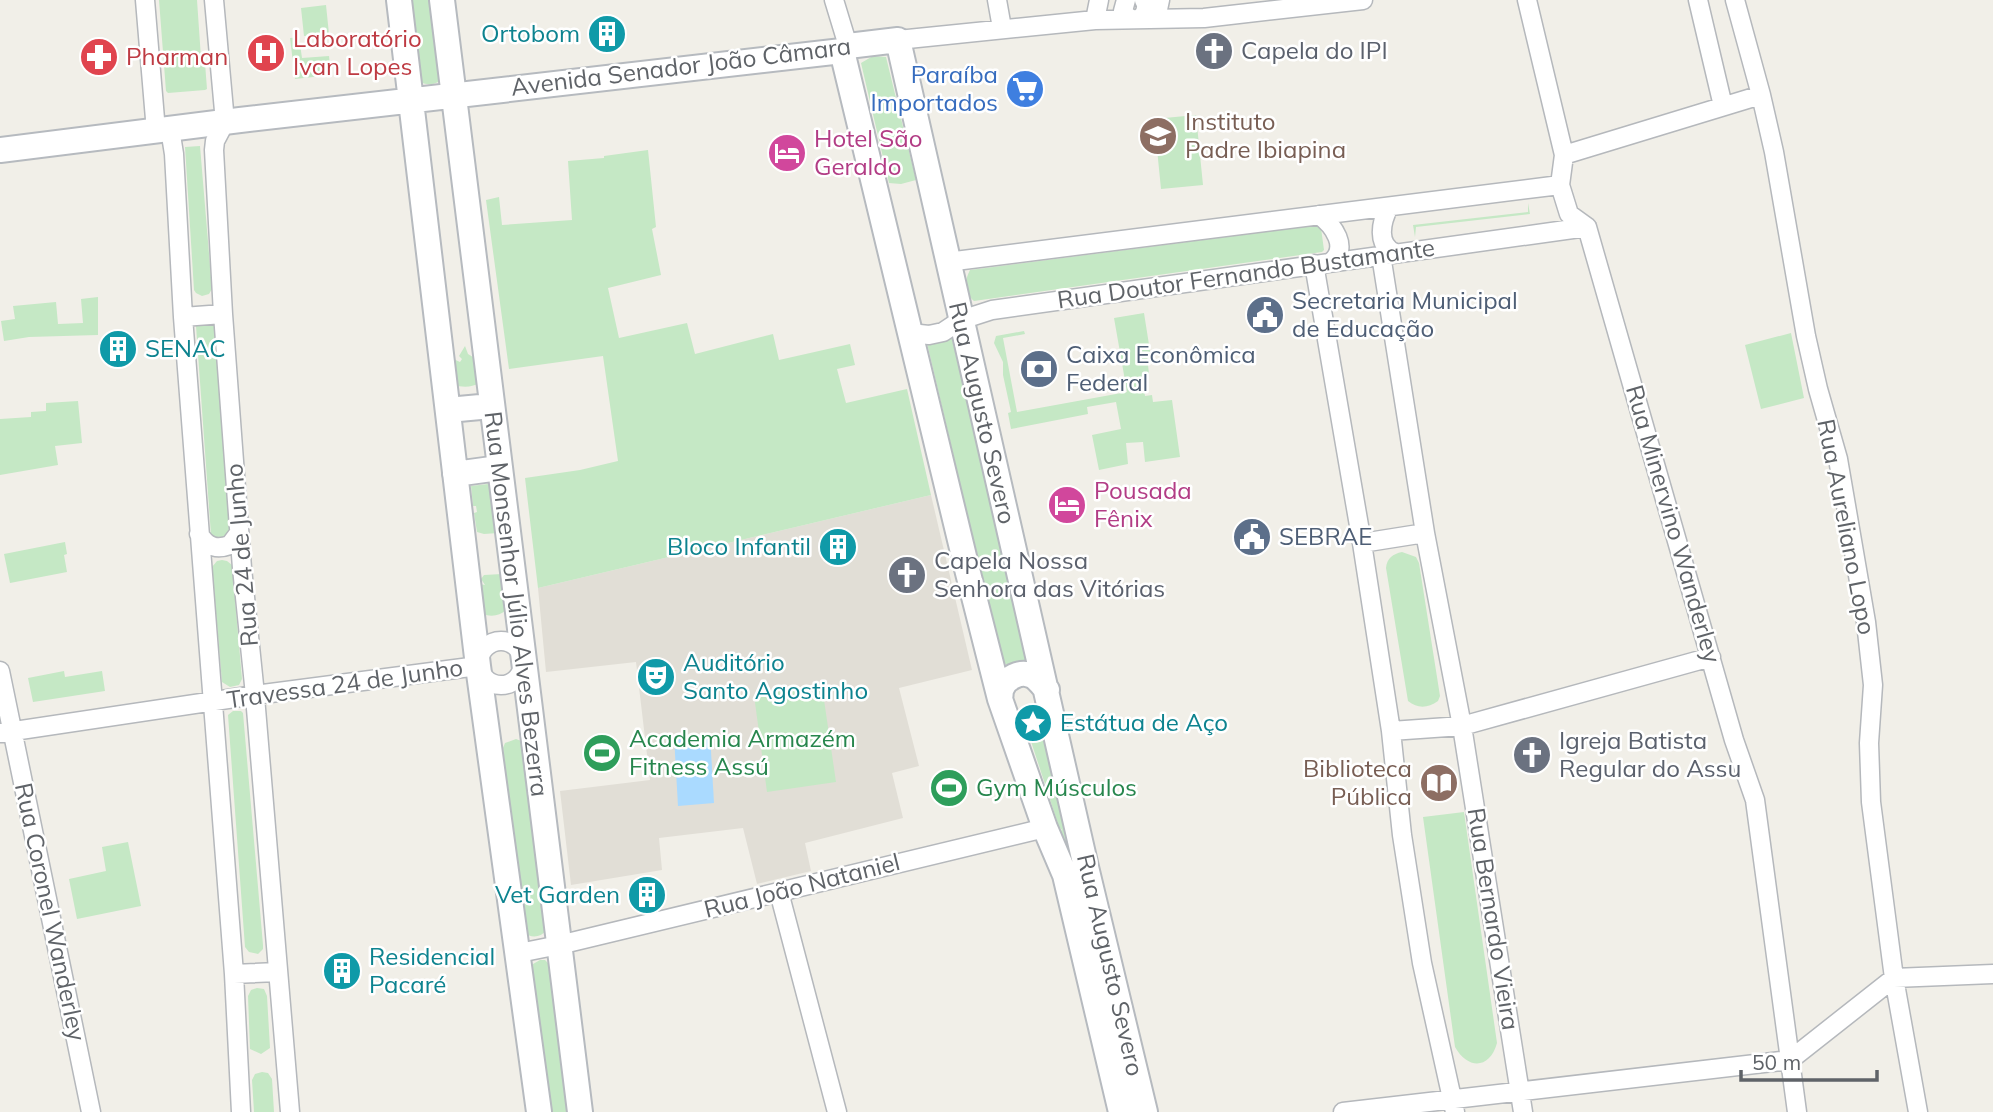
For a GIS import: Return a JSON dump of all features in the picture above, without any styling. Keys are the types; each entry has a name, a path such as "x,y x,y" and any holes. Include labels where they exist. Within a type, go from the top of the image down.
{"main road":[{"name":"Rua Monsenhor Júlio Alves Bezerra","path":"399,0 478,666 539,1112"},
{"name":"Rua Monsenhor Júlio Alves Bezerra","path":"442,0 580,1112"},
{"name":"Avenida Senador João Câmara","path":"0,150 898,40"},
{"name":"Rua Augusto Severo","path":"898,40 1086,867 1145,1112"},
{"name":"Rua Augusto Severo","path":"845,48 910,333 1000,699 1045,828 1065,875 1121,1112"},
{"path":"448,410 491,406"},
{"path":"454,474 499,468"},
{"path":"993,669 1006,672 1023,670 1039,656"},
{"path":"1000,699 1002,688 1017,674 1034,676 1047,690"}],"street":[{"name":"Rua 24 de Junho","path":"145,0 163,130 174,154 183,317 234,974 241,1112"},
{"name":"Rua 24 de Junho","path":"214,0 225,122 215,141 214,150 223,314 239,533 290,1112"},
{"path":"834,0 845,48"},
{"path":"997,0 1002,28"},
{"path":"1095,20 1100,0"},
{"path":"1126,0 1123,11 1134,20 1145,14 1147,7 1144,0"},
{"path":"1156,19 1160,0"},
{"name":"Avenida Senador João Câmara","path":"898,40 1095,20 1204,18 1363,0"},
{"path":"1527,0 1564,155 1559,185"},
{"path":"1698,0 1723,106"},
{"name":"Rua Aureliano Lopo","path":"1735,0 1774,152 1806,336 1838,459 1866,622 1873,685 1869,743 1871,802 1894,978 1918,1112"},
{"path":"1564,155 1761,95"},
{"name":"Rua Doutor Fernando Bustamante","path":"947,262 1559,185"},
{"name":"Rua Minervino Wanderley","path":"1559,185 1569,214 1587,228 1734,740 1755,800 1797,1112"},
{"name":"Rua Bernardo Vieira","path":"1389,207 1381,232 1390,251 1388,254 1425,533 1462,726 1523,1112"},
{"path":"1319,215 1330,223 1338,236 1339,251 1336,258 1323,263 1391,731 1402,835 1422,963 1454,1105"},
{"name":"Rua Doutor Fernando Bustamante","path":"910,333 929,335 943,332 961,320 992,310 1587,228"},
{"path":"183,317 223,314"},
{"path":"199,534 208,545 216,548 230,545 239,533"},
{"path":"1362,543 1425,533"},
{"path":"203,570 210,560 221,556 234,558 242,568"},
{"path":"503,641 510,643 523,660 521,673 506,685 488,681 478,666 484,648 503,641"},
{"path":"1391,731 1462,726 1711,657"},
{"name":"Travessa 24 de Junho","path":"6,732 255,695 478,666"},
{"name":"Rua Coronel Wanderley","path":"0,671 6,732 92,1112"},
{"name":"Rua João Nataniel","path":"519,953 1045,828"},
{"path":"779,892 836,1112"},
{"path":"234,974 278,972"},
{"path":"1343,1112 1454,1105 1520,1091 1790,1060 1894,978 1993,974"}],"shaded area":[{"path":"931,495 972,670 899,688 919,766 892,773 903,818 805,843 811,871 757,884 743,828 659,838 662,870 571,885 560,791 650,780 636,662 546,672 538,588"}],"green space":[{"path":"159,0 197,0 201,58 205,63 207,89 166,91"},
{"path":"410,0 432,0 439,78 434,84 420,82"},
{"path":"326,5 329,34 304,36 301,8"},
{"path":"299,37 302,58 329,56 331,75 295,79 290,38"},
{"path":"873,56 886,57 916,180 901,184 889,183 861,63"},
{"path":"1196,115 1203,185 1161,189 1154,119"},
{"path":"200,146 212,289 209,294 202,296 194,290 185,147"},
{"path":"648,150 656,227 652,229 661,275 608,288 619,338 687,323 695,354 773,334 779,360 850,344 855,365 837,369 846,403 907,389 931,495 538,588 525,478 618,461 603,356 509,369 486,200 499,197 502,225 572,220 568,161"},
{"path":"1528,203 1530,214 1416,227 1415,237 1413,225 1528,212"},
{"path":"1318,225 1321,228 1322,252 974,301 966,287 970,270"},
{"path":"98,297 98,335 29,337 4,341 1,321 15,319 13,306 56,302 58,324 83,323 81,299"},
{"path":"1144,313 1150,351 1155,351 1156,354 1147,356 1149,374 1142,375 1145,396 1152,395 1153,402 1172,400 1180,457 1145,462 1143,442 1126,443 1128,464 1099,470 1092,435 1121,429 1116,402 1087,407 1088,414 1011,429 1003,362 994,343 996,336 1024,331 1025,334 1003,338 1017,412 1127,392 1114,318"},
{"path":"215,325 230,533 221,541 211,535 196,326"},
{"path":"1791,333 1804,398 1761,409 1745,345"},
{"path":"951,335 1027,655 1017,666 1002,661 926,339"},
{"path":"465,346 468,354 481,362 479,383 466,387 453,385 447,356 460,362 462,359 459,356"},
{"path":"78,401 82,443 55,446 58,465 0,475 0,419 31,417 31,412 46,411 46,403"},
{"path":"488,484 493,487 498,533 484,534 477,532 474,513 477,512 476,506 473,506 471,486"},
{"path":"65,542 67,572 10,583 4,554"},
{"path":"1402,552 1416,557 1419,563 1440,696 1438,701 1427,706 1408,701 1386,568 1391,557"},
{"path":"222,560 232,565 242,679 239,685 230,687 222,682 212,567"},
{"path":"502,574 506,610 494,616 480,613 483,599 475,583 485,585 481,579 484,575"},
{"path":"64,671 65,677 102,671 105,691 33,702 28,678"},
{"path":"822,686 836,782 767,792 754,695"},
{"path":"1038,709 1130,1112 1060,831 1062,830 1023,717 1025,713"},
{"path":"233,711 243,713 263,945 258,954 249,952 245,947 228,715"},
{"path":"516,739 524,742 546,930 536,936 524,933 503,748 505,743"},
{"path":"1464,812 1497,1043 1489,1058 1478,1063 1466,1060 1455,1047 1423,817"},
{"path":"128,842 141,906 77,919 69,879 106,871 102,847"},
{"path":"545,960 550,965 569,1112 550,1112 532,968 533,964"},
{"path":"264,989 267,996 270,1048 261,1054 250,1049 248,996 251,990"},
{"path":"268,1073 272,1079 274,1112 254,1112 252,1080 255,1074"}],"water":[{"path":"710,734 714,803 678,806 674,736"}],"place":[{"name":"Ortobom","path":"607,34"},
{"name":"Capela do IPI","path":"1214,51"},
{"name":"Laboratório Ivan Lopes","path":"266,53"},
{"name":"Pharman","path":"99,57"},
{"name":"Paraíba Importados","path":"1025,89"},
{"name":"Instituto Padre Ibiapina","path":"1158,136"},
{"name":"Hotel São Geraldo","path":"787,153"},
{"name":"Secretaria Municipal de Educação","path":"1265,315"},
{"name":"SENAC","path":"118,349"},
{"name":"Caixa Econômica Federal","path":"1039,369"},
{"name":"Pousada Fênix","path":"1067,505"},
{"name":"SEBRAE","path":"1252,537"},
{"name":"Bloco Infantil","path":"838,547"},
{"name":"Capela Nossa Senhora das Vitórias","path":"907,575"},
{"name":"Auditório Santo Agostinho","path":"656,677"},
{"name":"Estátua de Aço","path":"1033,723"},
{"name":"Academia Armazém Fitness Assú","path":"602,753"},
{"name":"Igreja Batista Regular do Assu","path":"1532,755"},
{"name":"Biblioteca Pública","path":"1439,783"},
{"name":"Gym Músculos","path":"949,788"},
{"name":"Vet Garden","path":"647,895"},
{"name":"Residencial Pacaré","path":"342,971"}]}
